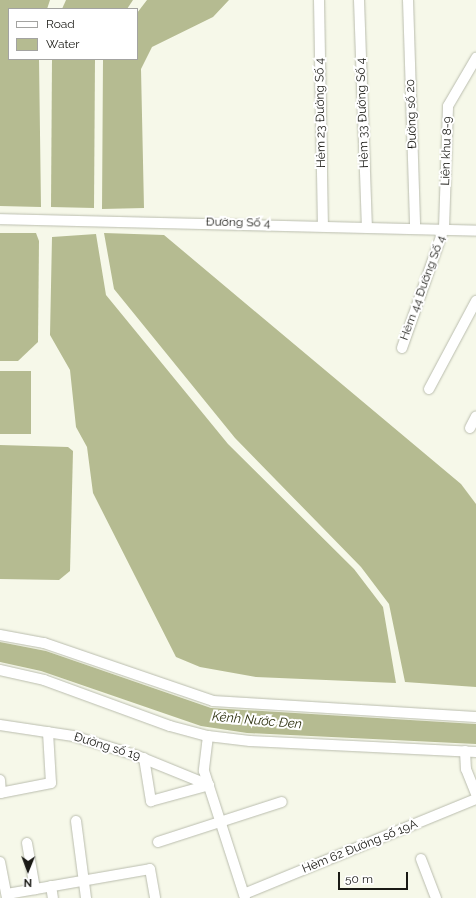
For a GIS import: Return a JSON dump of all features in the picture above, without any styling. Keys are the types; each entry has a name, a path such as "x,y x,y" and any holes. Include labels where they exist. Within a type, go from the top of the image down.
{"street":[{"name":"Hẻm 23 Đường Số 4","path":"319,0 323,225"},
{"name":"Hẻm 33 Đường Số 4","path":"359,0 367,226"},
{"name":"Đường số 20","path":"408,0 415,227"},
{"name":"Liên khu 8-9","path":"444,228 448,106 476,58"},
{"name":"Đường Số 4","path":"0,219 415,227 476,231"},
{"name":"Hẻm 44 Đường Số 4","path":"402,348 444,228"},
{"path":"429,389 476,301"},
{"path":"470,428 476,416"},
{"path":"0,635 44,643 186,694 225,703 476,717"},
{"path":"0,670 44,680 170,726 208,736 250,741 476,752"},
{"name":"Đường số 19","path":"0,725 48,732 144,758 209,785"},
{"path":"0,780 0,793 51,783 48,732"},
{"path":"208,736 204,771 245,896"},
{"path":"465,751 466,769 476,794"},
{"path":"144,758 151,801 209,785"},
{"name":"Hẻm 62 Đường số 19A","path":"245,896 476,799"},
{"path":"158,842 221,824 282,802"},
{"path":"76,821 82,880 86,898"},
{"path":"27,843 35,889"},
{"path":"422,859 436,898"},
{"path":"0,862 7,896 82,880 150,869 155,898"},
{"path":"51,886 53,898"}],"water":[{"path":"0,0 50,0 47,8 8,8 8,60 39,60 41,207 0,206"},
{"path":"66,0 133,0 128,8 62,8"},
{"path":"147,0 229,0 213,17 152,47 141,69 144,208 102,209 103,60 138,60 138,12"},
{"path":"52,60 95,60 94,208 51,207"},
{"path":"0,233 36,233 39,241 38,342 18,361 0,361"},
{"path":"104,233 164,235 461,484 476,504 476,687 405,682 389,604 361,567 235,438 114,289"},
{"path":"96,234 106,295 228,444 354,569 383,607 396,683 256,677 200,667 176,657 93,493 87,447 76,427 70,370 50,335 52,237"},
{"path":"0,371 31,371 31,434 0,434"},
{"path":"0,445 68,447 73,451 70,571 59,580 0,579"},
{"name":"Kênh Nước Đen","path":"0,642 46,651 211,708 476,724 476,744 247,733 201,726 41,671 0,662"}]}
